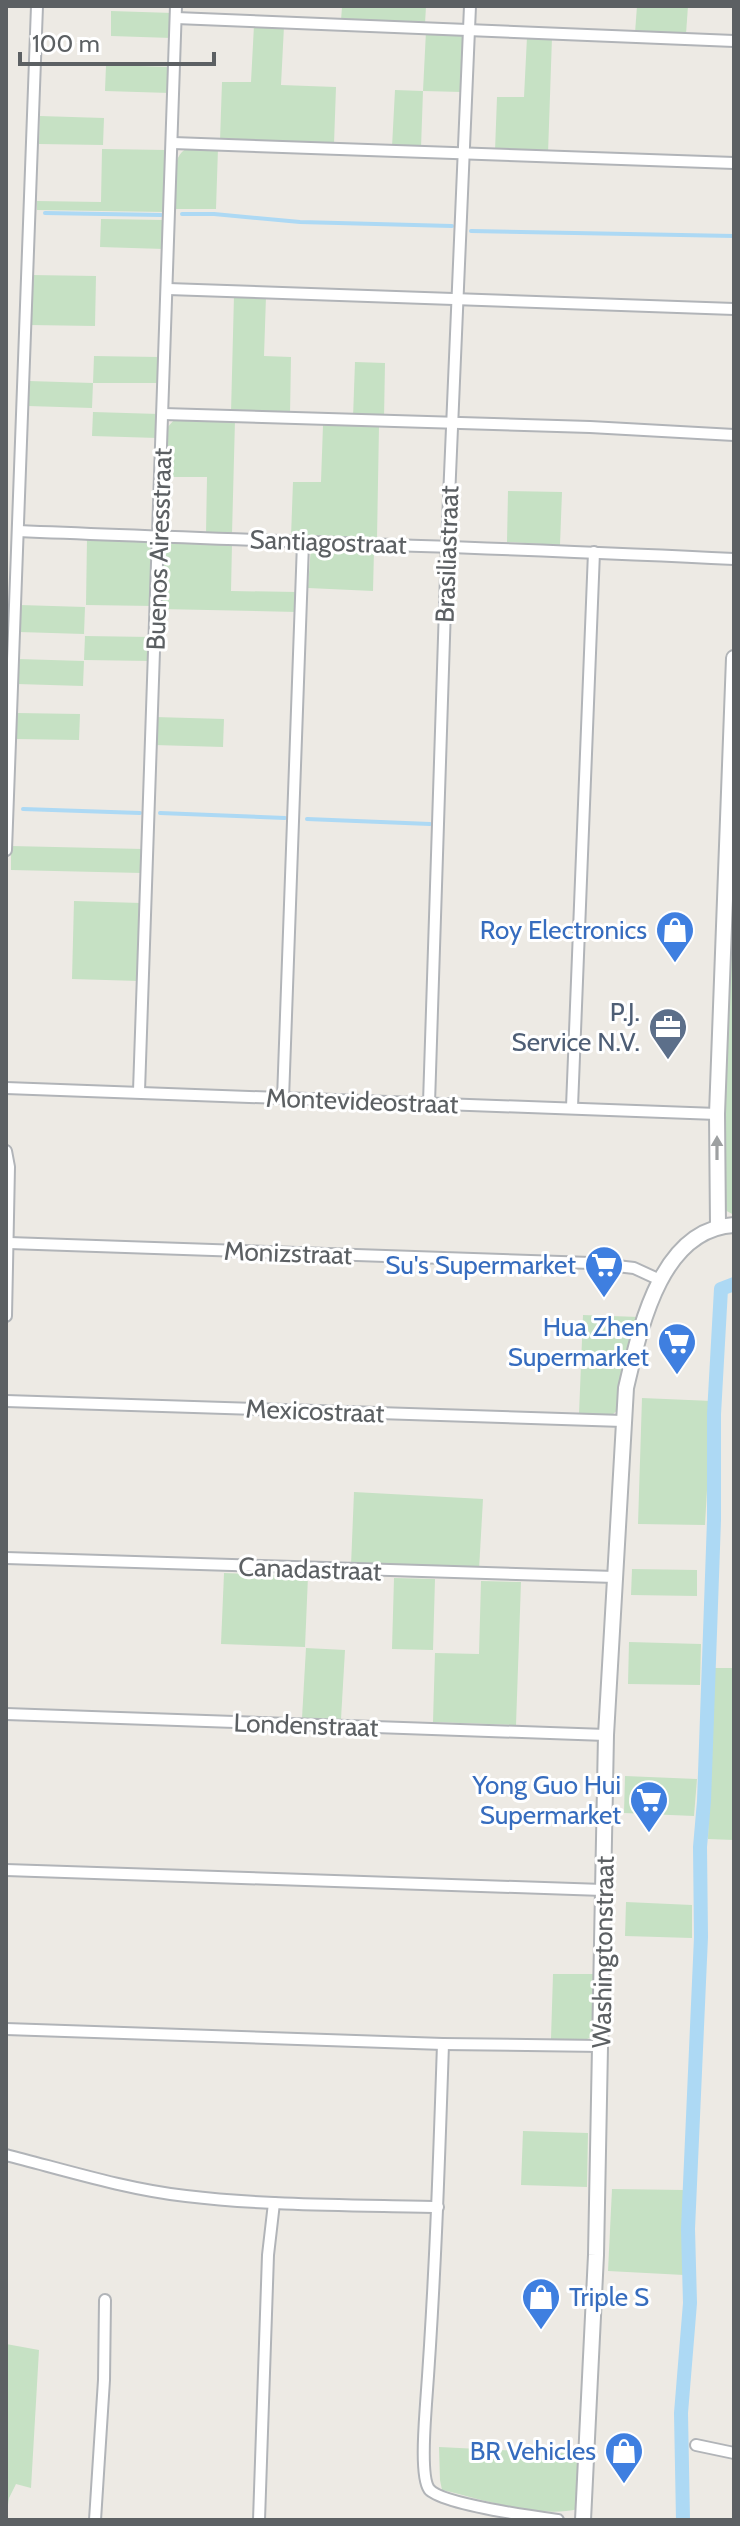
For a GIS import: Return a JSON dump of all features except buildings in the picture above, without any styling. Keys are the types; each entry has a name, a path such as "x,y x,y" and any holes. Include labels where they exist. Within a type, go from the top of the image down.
{"street":[{"path":"6,850 37,6"},
{"name":"Brasiliastraat","path":"429,1103 447,545 470,6"},
{"path":"176,12 734,41"},
{"name":"Buenos Airesstraat","path":"139,1091 176,12"},
{"path":"173,143 734,163"},
{"path":"168,289 734,309"},
{"path":"163,414 590,427 734,435"},
{"name":"Santiagostraat","path":"18,531 303,543 447,545 734,559"},
{"path":"283,1099 303,543"},
{"path":"572,1107 594,552"},
{"path":"734,658 717,1114 718,1226 734,1225"},
{"name":"Montevideostraat","path":"6,1088 717,1114"},
{"path":"6,1151 9,1167 6,1316"},
{"name":"Washingtonstraat","path":"583,2520 595,2292 606,1735 626,1388 635,1351 660,1280 674,1256 695,1237 718,1226"},
{"name":"Monizstraat","path":"9,1243 591,1263 634,1268 660,1280"},
{"name":"Mexicostraat","path":"6,1401 623,1421"},
{"name":"Canadastraat","path":"6,1558 615,1577"},
{"name":"Londenstraat","path":"6,1714 606,1735"},
{"path":"6,1870 603,1890"},
{"path":"6,2029 443,2044 602,2046"},
{"path":"443,2044 425,2477 429,2489 443,2498 558,2520"},
{"path":"6,2155 184,2196 274,2203 438,2207"},
{"path":"259,2520 268,2255 274,2203"},
{"path":"95,2520 104,2380 105,2300"},
{"path":"696,2445 734,2453"}],"green space":[{"path":"342,6 426,6 425,24 341,21"},
{"path":"637,6 688,6 686,34 635,33"},
{"path":"111,11 173,13 172,38 111,36"},
{"path":"254,25 284,26 281,85 336,87 334,144 220,141 222,82 251,82"},
{"path":"426,31 465,32 462,92 423,91"},
{"path":"527,37 552,37 548,154 495,151 497,97 524,97"},
{"path":"106,65 171,67 170,93 105,91"},
{"path":"395,90 423,91 421,148 392,147"},
{"path":"40,116 104,118 103,145 39,144"},
{"path":"188,148 218,148 216,209 174,209 175,166 182,152"},
{"path":"102,149 167,150 165,212 37,210 37,201 101,202"},
{"path":"101,219 165,220 164,249 100,247"},
{"path":"31,275 96,276 95,326 30,325"},
{"path":"234,295 266,296 264,356 291,357 290,415 231,413"},
{"path":"94,356 159,357 159,383 93,383"},
{"path":"355,362 385,363 384,419 353,418"},
{"path":"29,381 93,383 92,408 28,406"},
{"path":"93,412 159,414 158,438 92,436"},
{"path":"180,418 235,420 232,534 206,534 207,477 164,477 166,429"},
{"path":"323,425 379,426 377,539 291,537 293,482 321,482"},
{"path":"508,491 562,492 560,545 507,542"},
{"path":"87,538 152,541 156,546 154,606 86,605"},
{"path":"173,542 232,544 231,591 297,592 297,612 160,609 162,549"},
{"path":"311,546 374,550 373,591 308,588"},
{"path":"20,605 85,607 84,634 19,632"},
{"path":"85,636 151,637 151,661 84,660"},
{"path":"18,659 84,661 83,686 17,684"},
{"path":"17,713 80,714 79,740 16,739"},
{"path":"155,717 224,719 223,747 154,745"},
{"path":"734,798 734,1215 723,1209 721,1178"},
{"path":"11,846 143,849 142,873 11,870"},
{"path":"74,901 141,903 139,981 72,979"},
{"path":"583,1315 639,1317 628,1350 619,1409 613,1414 579,1414"},
{"path":"642,1398 712,1401 705,1525 638,1524"},
{"path":"354,1492 483,1499 479,1570 351,1566"},
{"path":"632,1569 697,1570 697,1596 631,1595"},
{"path":"224,1573 308,1576 305,1647 221,1644"},
{"path":"394,1578 435,1579 433,1650 392,1649"},
{"path":"481,1581 521,1582 516,1725 433,1722 435,1653 479,1654"},
{"path":"629,1642 701,1644 700,1685 628,1684"},
{"path":"306,1648 345,1650 341,1719 302,1718"},
{"path":"713,1668 734,1668 734,1840 708,1839"},
{"path":"625,1776 697,1779 694,1816 624,1813"},
{"path":"626,1902 692,1905 692,1938 625,1936"},
{"path":"553,1974 601,1974 594,2036 587,2039 551,2039"},
{"path":"523,2131 588,2133 587,2187 521,2185"},
{"path":"612,2189 685,2190 684,2275 608,2271"},
{"path":"6,2344 39,2350 31,2488 16,2484 9,2498 6,2518"},
{"path":"439,2447 582,2454 578,2509 528,2510 442,2490"}],"waterway":[{"path":"45,213 161,215"},
{"path":"182,214 300,222 452,226"},
{"path":"471,231 734,236"},
{"path":"23,809 140,813"},
{"path":"160,813 285,818"},
{"path":"307,819 430,824"},
{"path":"683,2520 681,2413 690,2303 688,2229 701,1937 700,1847 714,1520 714,1414 721,1289 734,1284"}],"place":[{"name":"Roy Electronics","path":"675,964"},
{"name":"P.J. Service N.V.","path":"668,1061"},
{"name":"Su's Supermarket","path":"604,1299"},
{"name":"Hua Zhen Supermarket","path":"677,1376"},
{"name":"Yong Guo Hui Supermarket","path":"649,1834"},
{"name":"Triple S","path":"541,2331"},
{"name":"BR Vehicles","path":"624,2485"}]}
